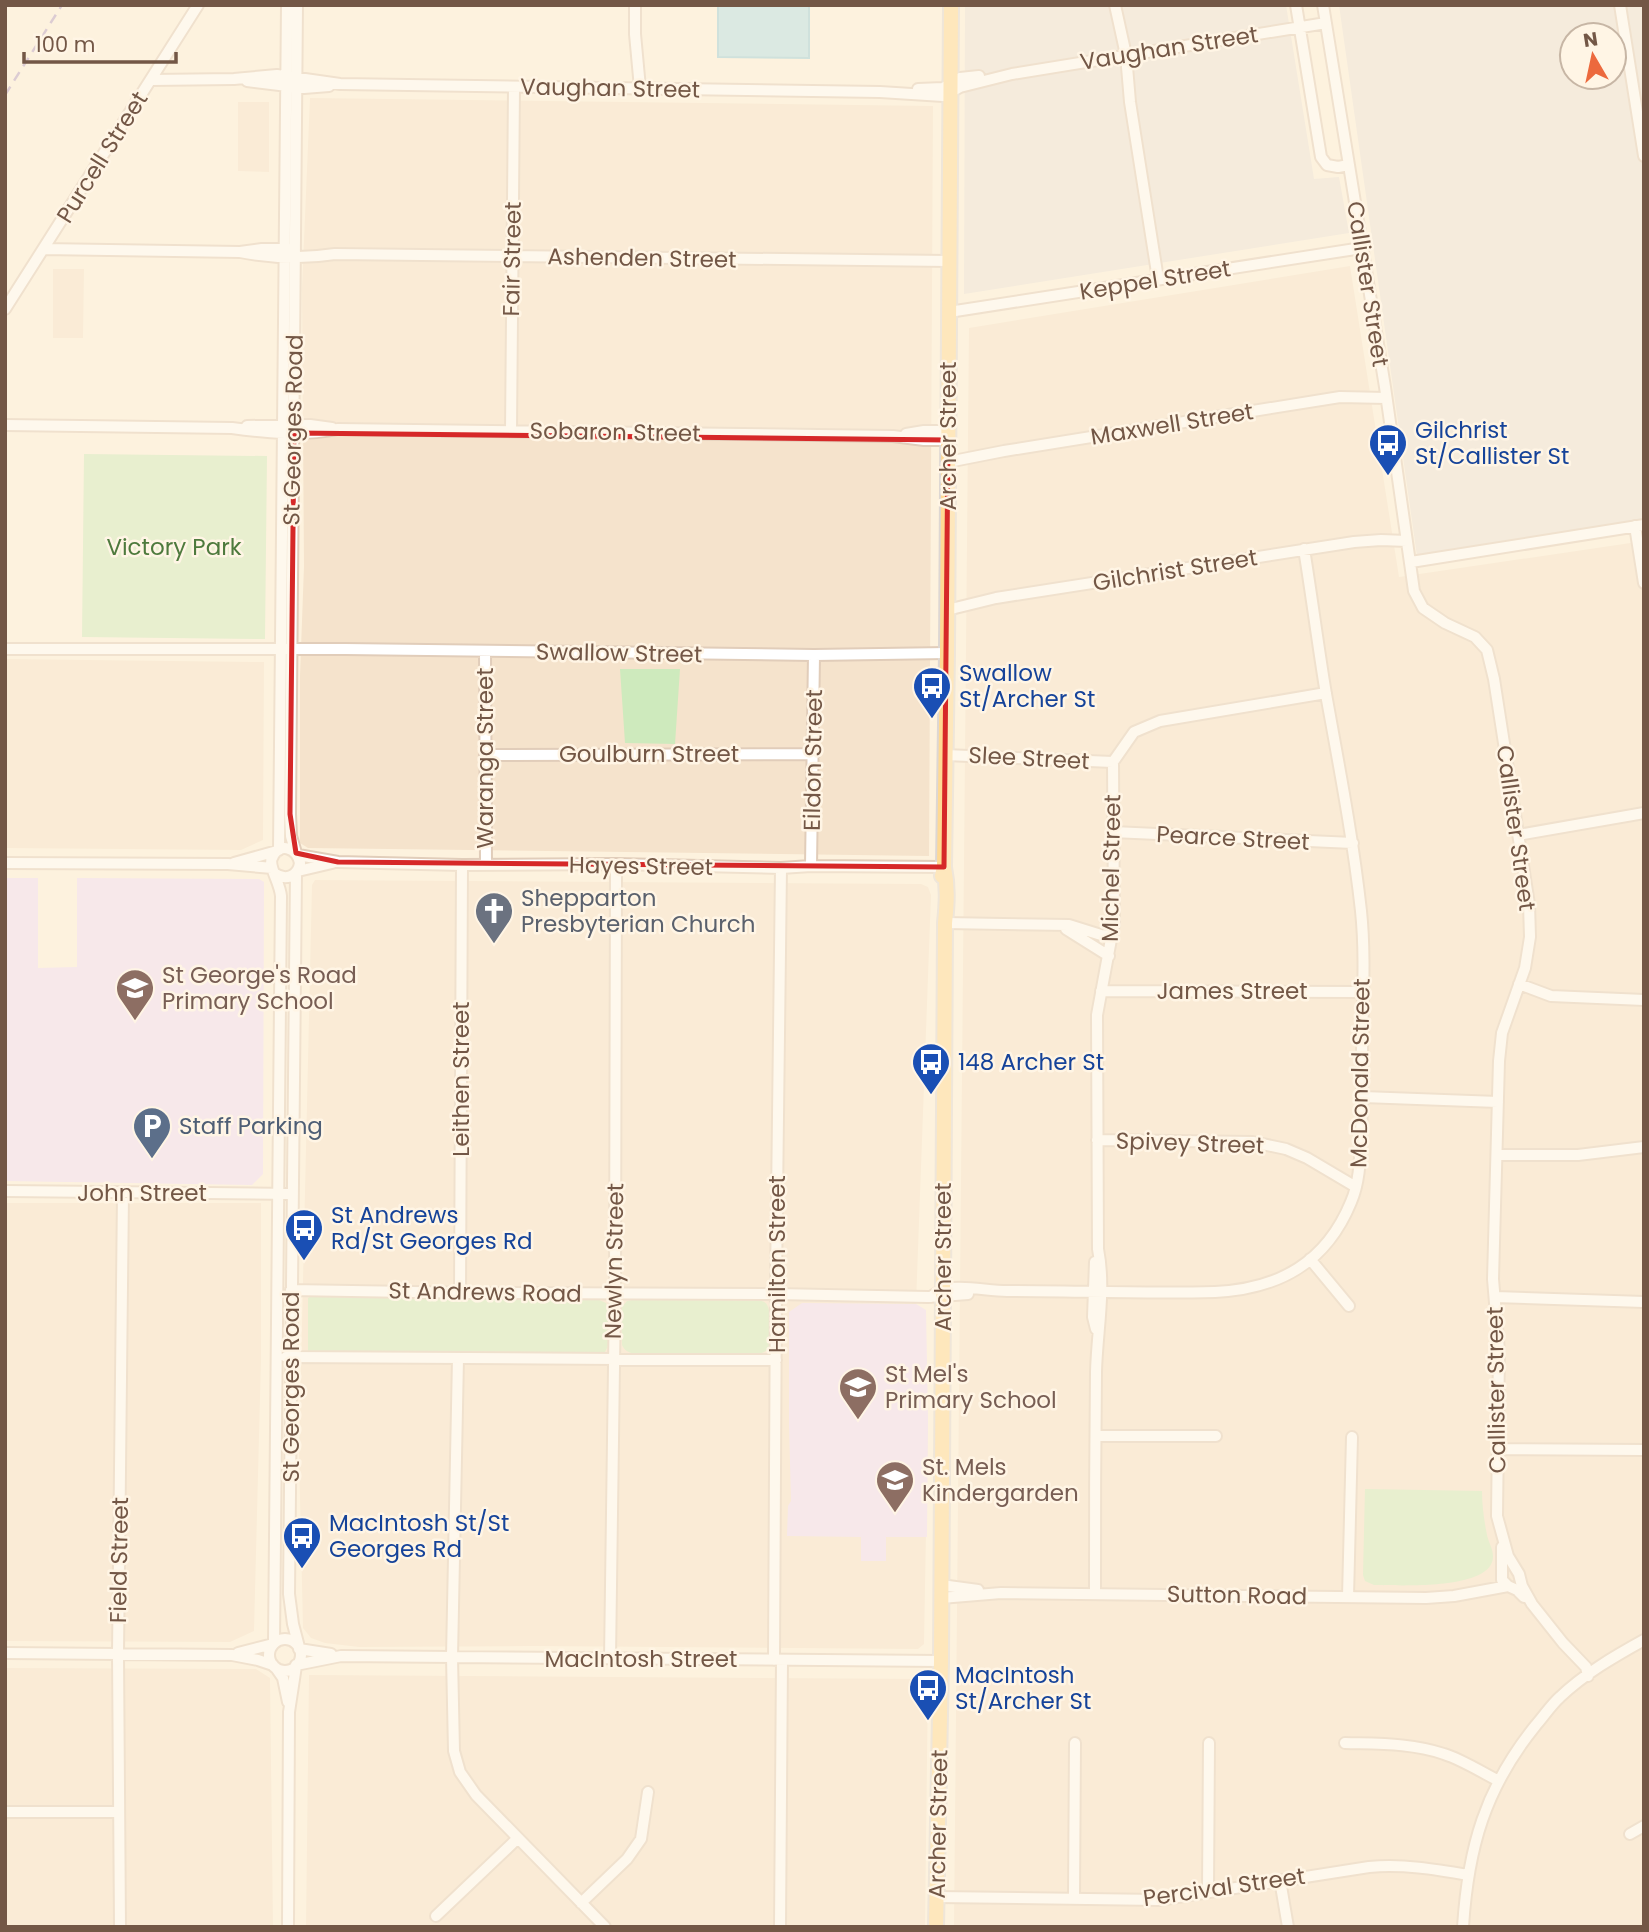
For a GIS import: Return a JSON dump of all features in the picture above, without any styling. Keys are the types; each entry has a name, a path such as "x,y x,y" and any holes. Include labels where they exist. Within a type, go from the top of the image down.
{"main road":[{"name":"Archer Street","path":"936,1927 941,1661 938,1294 945,923 948,893 944,867 944,755 951,5"}],"street":[{"name":"Purcell Street","path":"5,309 198,5"},
{"name":"St Georges Road","path":"287,5 291,82"},
{"name":"St Georges Road","path":"278,850 285,817 289,169 291,82 297,5"},
{"path":"634,88 635,5"},
{"path":"1115,5 1158,279"},
{"path":"1296,5 1321,157 1327,165 1349,165"},
{"name":"Callister Street","path":"1323,5 1386,393 1414,591 1423,608 1475,637 1487,650 1494,679 1529,904 1530,937 1525,968 1502,1033 1499,1061 1493,1279 1499,1351 1497,1516 1514,1581 1563,1643 1586,1667 1588,1676"},
{"path":"1620,5 1644,156"},
{"name":"Vaughan Street","path":"151,80 234,79 340,84 880,92 943,96 950,88 1012,74 1326,23"},
{"name":"Fair Street","path":"511,431 514,87"},
{"name":"Keppel Street","path":"948,312 1362,248"},
{"name":"Ashenden Street","path":"43,250 240,252 262,249 317,257 334,254 949,261"},
{"name":"Maxwell Street","path":"948,446 1004,451 1352,393 1386,393"},
{"name":"Sobaron Street","path":"5,425 232,428 261,432 288,429 316,433 338,429 893,436 948,446"},
{"path":"1411,562 1639,525 1644,583"},
{"name":"Gilchrist Street","path":"947,604 1304,550 1354,542 1367,537 1406,536"},
{"name":"McDonald Street","path":"938,1294 992,1291 1217,1292 1248,1289 1270,1283 1310,1259 1334,1234 1351,1202 1359,1169 1363,1097 1364,992 1361,914 1353,843 1304,550"},
{"name":"Swallow Street","path":"5,649 814,655 947,653"},
{"name":"Waranga Street","path":"485,651 486,865"},
{"name":"Eildon Street","path":"811,866 814,655"},
{"name":"Michel Street","path":"1095,1593 1097,1336 1101,1317 1097,1291 1101,1266 1098,1249 1097,1015 1109,957 1115,900 1113,762 1134,732 1160,721 1326,693"},
{"name":"Goulburn Street","path":"485,755 814,754"},
{"name":"Slee Street","path":"944,755 1113,762"},
{"path":"1518,835 1644,813"},
{"name":"St Georges Road","path":"285,817 297,854"},
{"name":"Pearce Street","path":"1113,832 1353,843"},
{"path":"228,864 278,850 288,848 297,854 300,863 297,872 288,878 278,876 273,871 271,859 278,850"},
{"name":"Hayes Street","path":"297,854 338,862 463,865 944,867"},
{"name":"Hayes Street","path":"297,872 338,862"},
{"path":"5,863 228,864 273,871"},
{"name":"Newlyn Street","path":"610,1659 615,1293 616,864"},
{"name":"Leithen Street","path":"460,1293 463,865"},
{"name":"Hamilton Street","path":"780,1927 776,1294 781,868"},
{"name":"St Georges Road","path":"273,871 279,882 281,904 273,1644"},
{"name":"St Georges Road","path":"297,872 289,1594 299,1648"},
{"path":"281,904 295,904"},
{"path":"945,923 1058,924 1112,936"},
{"path":"1058,924 1109,957"},
{"path":"281,937 295,937"},
{"path":"1519,984 1551,996 1644,1000"},
{"name":"James Street","path":"1101,990 1364,992"},
{"path":"279,1031 294,1031"},
{"path":"1363,1097 1498,1102"},
{"name":"Spivey Street","path":"1097,1140 1252,1142 1286,1149 1307,1158 1356,1187"},
{"path":"1497,1155 1578,1155 1644,1147"},
{"name":"John Street","path":"5,1192 293,1194"},
{"name":"Field Street","path":"120,1927 118,1654 123,1193"},
{"path":"1310,1259 1349,1306"},
{"path":"277,1277 291,1277"},
{"name":"St Andrews Road","path":"291,1290 938,1294"},
{"path":"1495,1297 1644,1301"},
{"path":"276,1357 776,1360"},
{"path":"458,1358 452,1657 454,1751 460,1772 475,1795 605,1927"},
{"path":"1096,1436 1216,1436"},
{"path":"1348,1597 1352,1437"},
{"path":"1498,1449 1644,1450"},
{"path":"275,1515 289,1515"},
{"name":"Callister Street","path":"1501,1530 1503,1573"},
{"path":"1503,1573 1511,1569 1514,1581"},
{"name":"Sutton Road","path":"1472,1592 1503,1573"},
{"name":"Sutton Road","path":"941,1592 1426,1598 1454,1596 1514,1581"},
{"path":"232,1655 288,1639 299,1648 300,1657 296,1665 289,1712 288,1927"},
{"path":"1463,1927 1468,1875 1477,1835 1492,1793 1523,1741 1559,1697 1616,1655 1644,1640"},
{"path":"273,1644 269,1652 273,1666 283,1678 289,1712"},
{"name":"MacIntosh Street","path":"299,1648 341,1656 941,1661"},
{"path":"5,1653 232,1655 258,1660 278,1669 288,1670 296,1665"},
{"name":"MacIntosh Street","path":"296,1665 341,1656"},
{"path":"1074,1899 1075,1743"},
{"path":"1208,1891 1209,1743"},
{"path":"1345,1743 1403,1744 1431,1749 1455,1758 1499,1782"},
{"path":"581,1903 628,1859 641,1839 648,1793"},
{"path":"5,1812 118,1812"},
{"path":"1630,1834 1644,1826"},
{"path":"436,1916 518,1838"},
{"name":"Percival Street","path":"936,1897 1159,1900 1386,1865 1417,1866 1468,1875"},
{"path":"1280,1880 1288,1927"}],"highlighted area":[{"path":"294,433 948,440 944,867 338,862 296,853 290,814"}],"shaded area":[{"path":"965,5 1286,5 1314,179 1339,177 1349,233 964,294"},
{"path":"1339,5 1644,5 1644,520 1417,556"},
{"path":"310,98 933,106 929,856 308,848 300,843 300,676 304,566 302,288"},
{"path":"238,102 269,102 269,172 238,171"},
{"path":"1350,266 1399,577 1644,541 1644,1927 954,1927 969,328"},
{"path":"53,269 84,269 83,338 53,338"},
{"path":"5,659 264,662 263,840 241,850 5,848"},
{"name":"St George's Road Primary School","path":"5,878 38,878 38,968 77,967 77,878 259,879 264,882 263,1174 252,1185 5,1181"},
{"path":"315,880 921,884 928,887 931,895 916,1304 928,1419 924,1644 918,1649 359,1647 325,1643 311,1638 303,1628 299,1455 312,885"},
{"path":"5,1203 261,1203 261,1359 254,1631 230,1642 5,1641"},
{"name":"St Mel's Primary School","path":"802,1303 916,1304 926,1310 927,1537 886,1537 886,1561 861,1561 861,1537 787,1536 788,1506 791,1501 789,1312"},
{"path":"5,1668 256,1669 270,1678 273,1927 5,1927"},
{"path":"309,1675 928,1679 925,1927 306,1927"}],"green space":[{"name":"Victory Park","path":"84,454 267,456 265,639 82,637"},
{"path":"620,669 680,669 675,744 625,743"},
{"path":"308,1298 597,1299 606,1303 608,1309 608,1346 604,1354 312,1353 308,1351"},
{"path":"760,1300 766,1303 769,1310 769,1348 753,1355 634,1354 622,1345 621,1308 627,1301"},
{"path":"1365,1489 1482,1491 1485,1524 1493,1553 1489,1567 1462,1581 1442,1584 1374,1585 1365,1581"}],"water":[{"path":"718,5 809,5 809,58 718,57"}],"railway":[{"path":"5,95 62,5"}],"place":[{"name":"Gilchrist St/Callister St","path":"1388,477"},
{"name":"Swallow St/Archer St","path":"932,720"},
{"name":"Shepparton Presbyterian Church","path":"494,945"},
{"name":"St George's Road Primary School","path":"135,1022"},
{"name":"148 Archer St","path":"931,1096"},
{"name":"Staff Parking","path":"152,1160"},
{"name":"St Andrews Rd/St Georges Rd","path":"304,1262"},
{"name":"St Mel's Primary School","path":"858,1421"},
{"name":"St. Mels Kindergarden","path":"895,1514"},
{"name":"MacIntosh St/St Georges Rd","path":"302,1570"},
{"name":"MacIntosh St/Archer St","path":"928,1722"}]}
